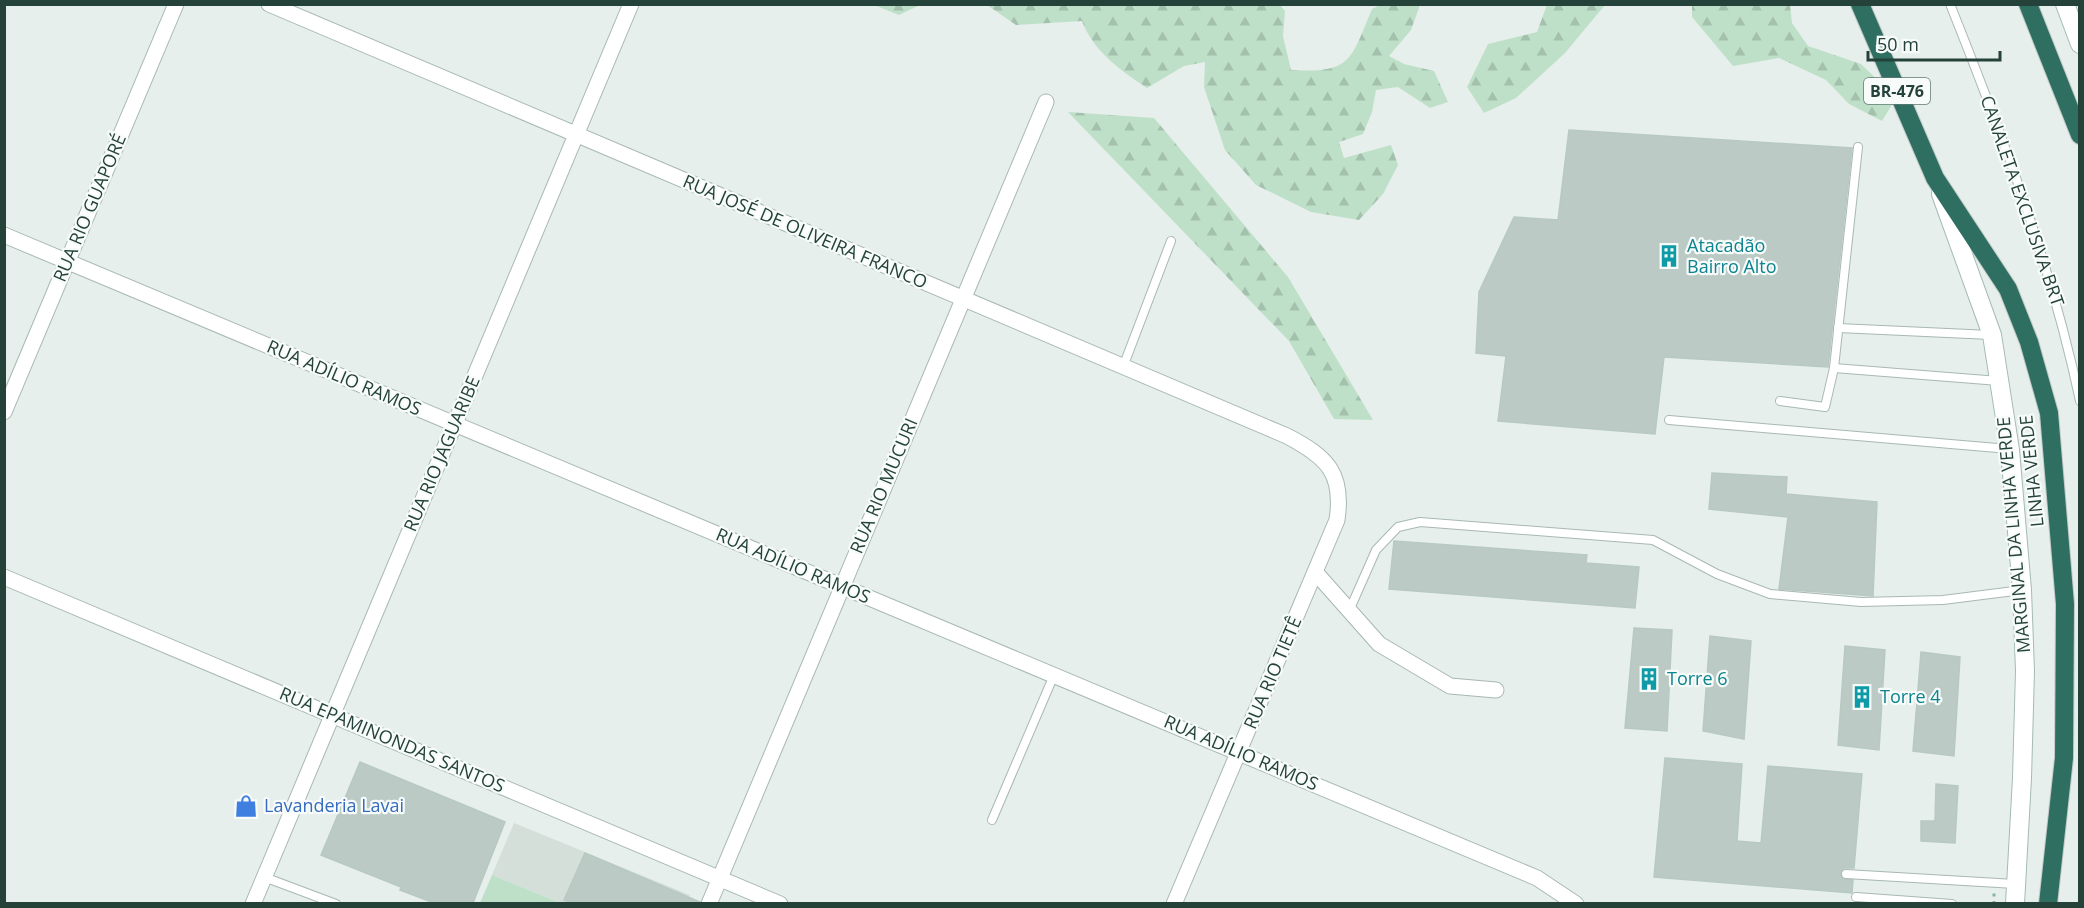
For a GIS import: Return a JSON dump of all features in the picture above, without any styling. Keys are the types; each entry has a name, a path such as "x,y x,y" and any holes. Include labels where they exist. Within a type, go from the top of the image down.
{"highway":[{"name":"LINHA VERDE","path":"1860,4 1935,178 2008,289 2029,342 2049,413 2065,604 2064,758 2048,903"},
{"path":"2028,4 2079,135"}],"main road":[{"path":"2065,4 2079,44"},
{"name":"MARGINAL DA LINHA VERDE","path":"1935,178 1992,335 2010,450 2022,590 2025,671 2023,766 2015,903"}],"street":[{"name":"RUA RIO GUAPORÉ","path":"5,410 176,4"},
{"name":"RUA JOSÉ DE OLIVEIRA FRANCO","path":"269,4 1287,436 1322,458 1334,472"},
{"name":"RUA RIO JAGUARIBE","path":"253,903 631,4"},
{"name":"RUA RIO MUCURI","path":"709,903 1046,102"},
{"name":"RUA ADÍLIO RAMOS","path":"4,236 1537,878 1576,903"},
{"name":"RUA RIO TIETÊ","path":"1174,903 1337,520 1339,490 1334,472"},
{"path":"1316,573 1379,644 1450,686 1496,690"},
{"name":"RUA EPAMINONDAS SANTOS","path":"4,577 780,903"}],"lane":[{"name":"CANALETA EXCLUSIVA BRT","path":"1950,4 2006,147 2042,250 2065,332 2079,401"},
{"path":"1780,401 1825,407 1834,368 1858,147"},
{"path":"1123,367 1171,241"},
{"path":"1838,328 1992,335"},
{"path":"1834,368 1999,381"},
{"path":"1669,420 2010,450"},
{"path":"1349,611 1376,550 1398,527 1420,522 1653,540 1717,574 1770,594 1861,602 1943,600 2022,590"},
{"path":"992,820 1054,675"},
{"path":"1846,873 2016,884"},
{"path":"264,877 336,903"},
{"path":"1856,897 1952,903"}],"shaded area":[{"path":"514,823 690,895 686,903 560,903 492,875"}],"green space":[{"path":"874,5 920,5 899,15"},
{"path":"987,5 1280,5 1285,11 1283,36 1291,70 1311,71 1338,66 1346,60 1359,40 1372,9 1380,5 1420,5 1411,30 1389,56 1404,64 1434,71 1448,102 1430,108 1398,87 1376,90 1372,112 1363,134 1339,142 1344,158 1391,145 1398,165 1383,194 1359,220 1311,212 1256,185 1225,150 1204,87 1205,62 1184,66 1147,88 1118,67 1101,51 1093,42 1082,21 1016,25"},
{"path":"1547,5 1605,5 1565,53 1516,98 1484,113 1467,87 1488,44 1537,32"},
{"path":"1692,5 1790,5 1792,23 1808,46 1861,64 1896,98 1882,121 1849,104 1826,80 1779,58 1733,66 1692,17"},
{"path":"1068,112 1154,118 1288,277 1373,420 1334,419 1289,341"},
{"path":"492,875 560,903 480,903"}],"building":[{"name":"Atacadão Bairro Alto","path":"1569,130 1852,148 1828,367 1664,357 1655,434 1498,421 1506,356 1476,353 1479,292 1514,217 1558,220"},
{"path":"1712,473 1787,477 1786,494 1877,502 1873,596 1779,589 1788,517 1709,509"},
{"path":"1394,541 1587,555 1586,563 1639,567 1635,608 1389,589"},
{"name":"Torre 6","path":"1634,628 1672,630 1667,731 1625,728"},
{"path":"1710,636 1751,641 1744,739 1703,731"},
{"name":"Torre 4","path":"1845,646 1885,650 1879,750 1838,745"},
{"path":"1921,652 1960,657 1954,756 1913,751"},
{"path":"1665,758 1742,764 1737,841 1761,843 1768,766 1862,774 1854,868 1844,868 1840,873 1843,879 1853,880 1852,893 1654,877"},
{"path":"360,762 505,822 473,903 434,903 400,890 401,887 321,855"},
{"path":"1936,784 1958,786 1955,843 1921,841 1921,821 1935,821"},
{"path":"585,853 700,902 573,903 564,900"}],"place":[{"name":"Atacadão Bairro Alto","path":"1669,256"},
{"name":"Torre 6","path":"1649,679"},
{"name":"Torre 4","path":"1862,697"},
{"name":"Lavanderia Lavai","path":"246,806"}]}
